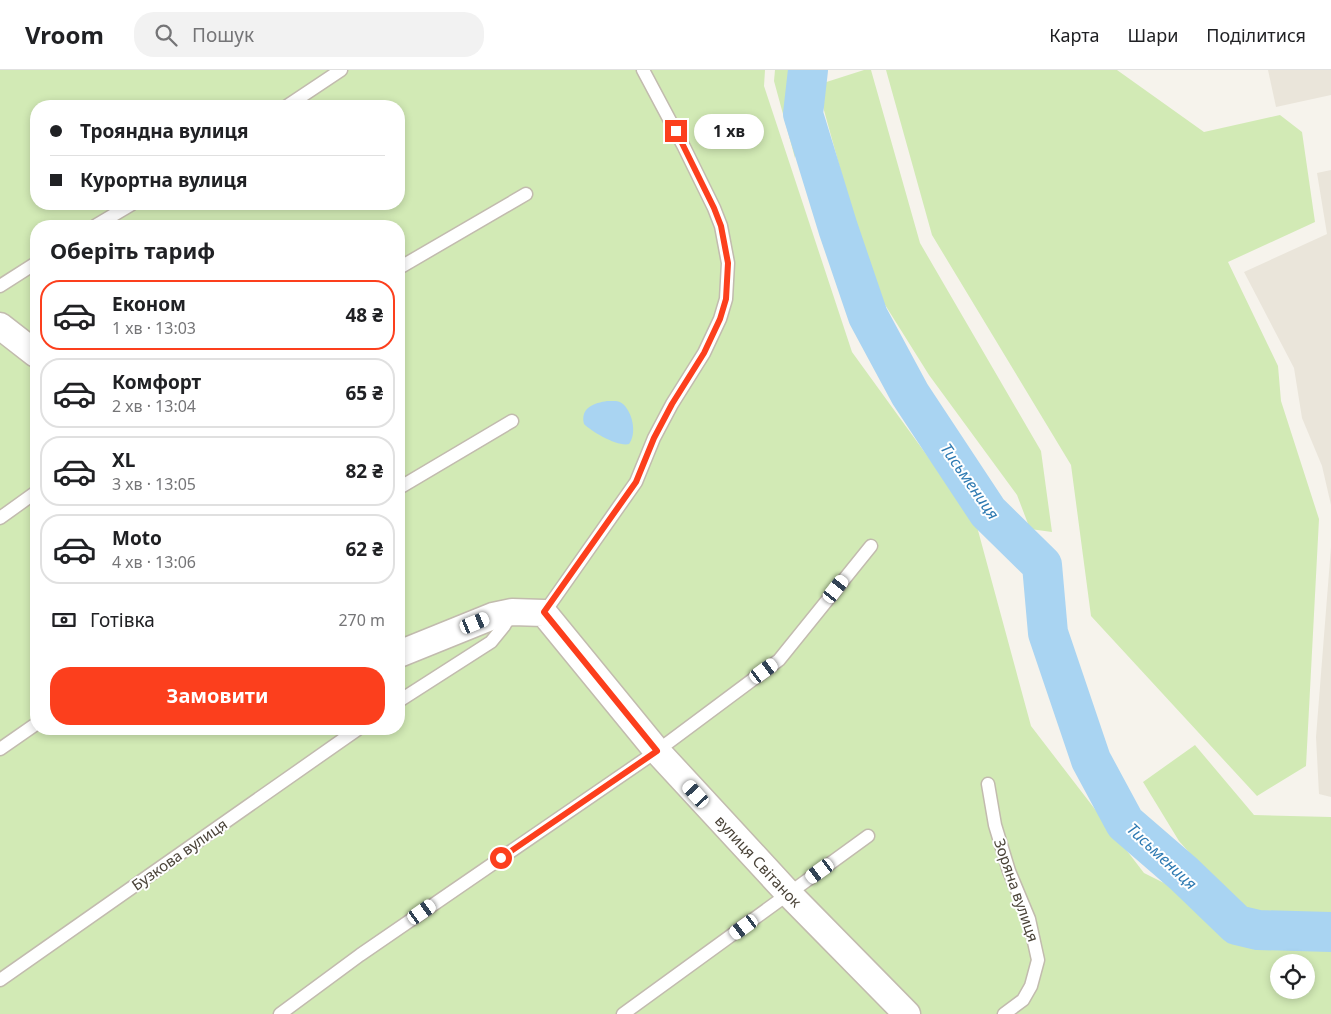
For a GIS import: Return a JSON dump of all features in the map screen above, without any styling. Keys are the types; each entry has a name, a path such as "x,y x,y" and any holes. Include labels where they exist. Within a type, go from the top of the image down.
{"street":[{"path":"0,326 30,349"},
{"path":"405,652 493,616 512,612 544,612"},
{"name":"вулиця Світанок","path":"544,612 657,751 789,894 907,1014"}],"lane":[{"path":"296,100 341,70"},
{"path":"544,612 636,482 654,438 672,404 704,353 720,319 726,299 728,263 721,226 684,146 643,70"},
{"path":"405,265 526,194"},
{"path":"105,220 122,210"},
{"path":"0,286 30,267"},
{"path":"405,484 512,421"},
{"path":"0,518 30,496"},
{"path":"280,1014 360,955 657,751 779,660 871,546"},
{"path":"405,697 491,642 512,612"},
{"path":"0,749 30,728"},
{"name":"Бузкова вулиця","path":"0,980 349,735"},
{"name":"Зоряна вулиця","path":"988,784 995,825 1009,871 1030,919 1038,960 1031,986 1023,1000 1004,1014"},
{"path":"623,1014 868,836"}],"shaded area":[{"path":"1268,70 1331,70 1331,95 1276,107"},
{"path":"1331,170 1331,505 1322,466 1302,418 1294,368 1244,272 1327,234 1317,173"},
{"path":"1331,547 1331,797 1319,794 1316,737"}],"green space":[{"path":"0,70 765,70 764,86 852,352 976,523 1031,726 1144,873 1180,891 1226,936 1242,943 1331,948 1331,1014 0,1014"},
{"path":"775,70 802,70 795,158 774,81"},
{"path":"864,70 871,70 920,243 1041,451 1052,532 1030,529 1017,495 929,375 872,284 817,85"},
{"path":"886,70 1117,70 1204,132 1280,115 1302,132 1315,222 1228,262 1278,366 1281,401 1319,519 1306,766 1257,796 1091,616 1071,465 932,235"},
{"path":"1195,745 1254,815 1331,817 1331,923 1264,919 1234,903 1179,841 1143,782"}],"water":[{"path":"607,401 621,403 629,413 633,424 633,435 629,444 612,441 599,435 584,424 583,418 586,410 593,405"}],"waterway":[{"name":"Тисьмениця","path":"808,70 803,114 838,228 868,316 910,394 988,512 1042,565 1048,633 1091,760 1125,823 1184,874 1237,925 1258,930 1331,932"}],"route":[{"path":"501,858 657,751 544,612 636,482 654,438 672,404 704,353 720,319 726,299 728,263 721,226 676,131"}]}
